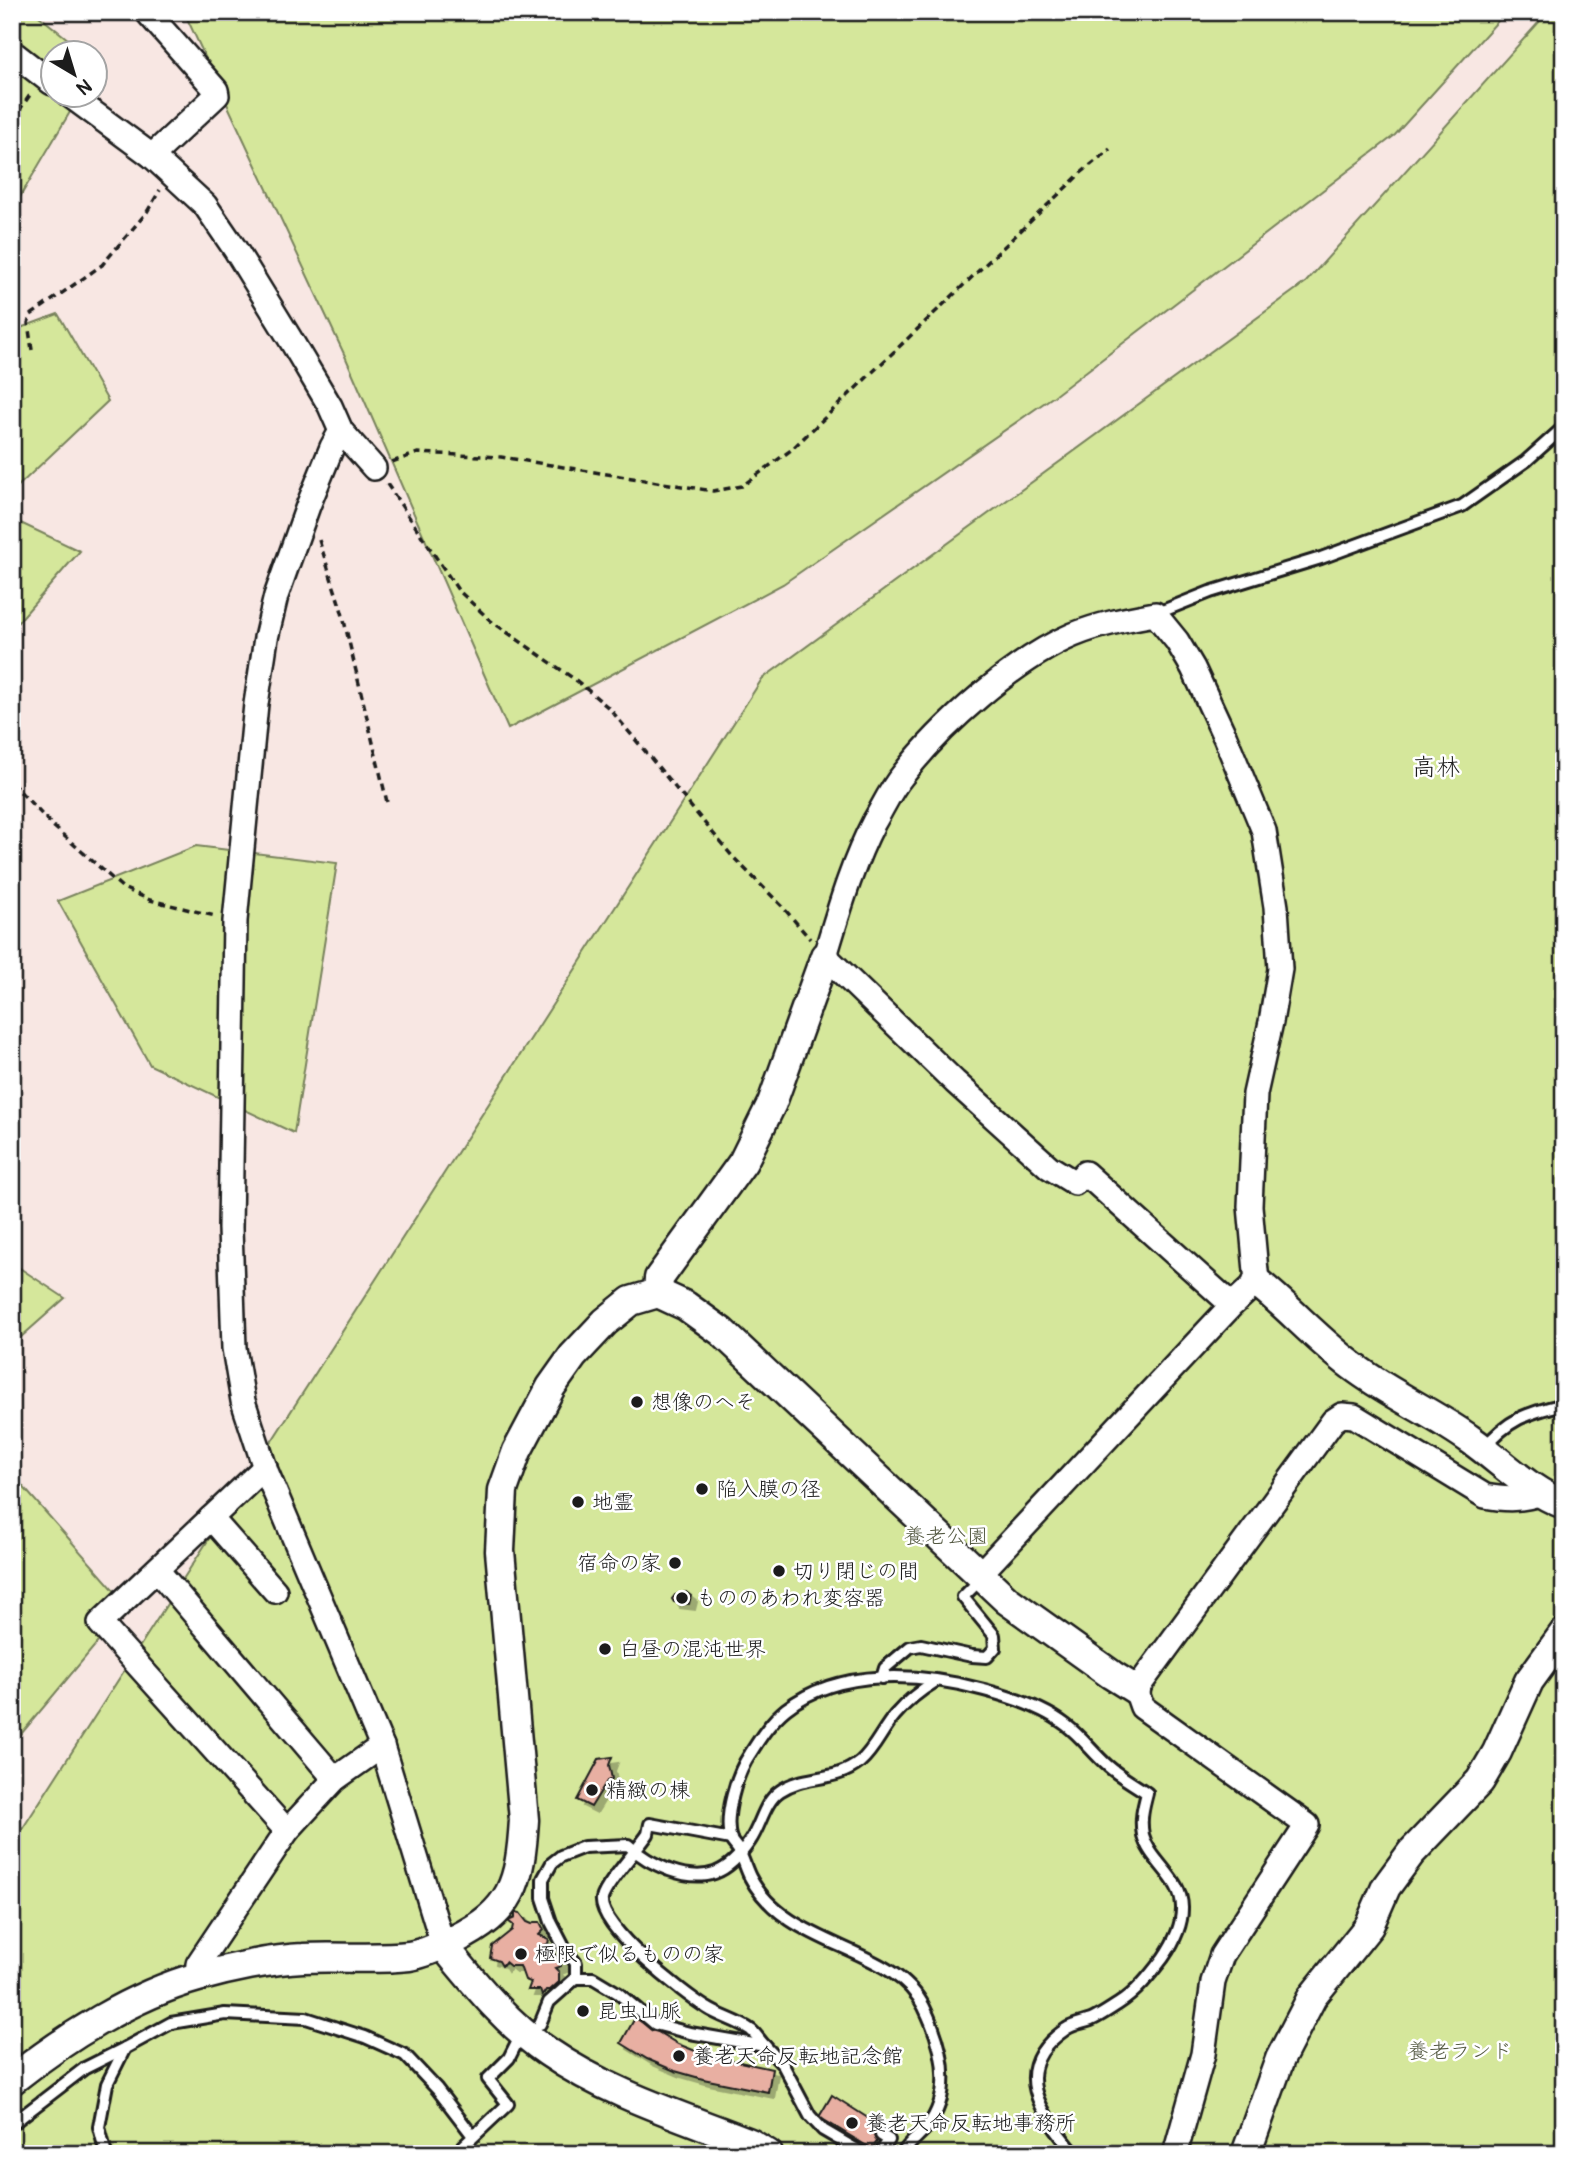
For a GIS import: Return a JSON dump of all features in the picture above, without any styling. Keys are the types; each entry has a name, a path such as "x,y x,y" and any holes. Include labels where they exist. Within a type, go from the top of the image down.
{"street":[{"path":"147,12 199,69 217,95 152,156"},
{"path":"12,52 38,72"},
{"path":"87,108 152,156 205,205 235,249 330,406 341,431 374,468"},
{"path":"341,431 308,506 276,596 266,638 256,704 235,921 230,1228 234,1348 243,1401 265,1467 382,1746 443,1945 489,1999 531,2028 548,2052 579,2071 750,2143 768,2154"},
{"path":"658,1293 659,1278 743,1162 772,1103 825,956 850,873 874,823 901,777 976,699 1017,667 1072,636 1117,621 1155,614 1177,641 1193,668 1225,737 1264,831 1272,881 1280,968 1255,1094 1250,1206 1257,1282 1357,1369 1388,1390 1438,1417 1553,1498"},
{"path":"825,956 955,1082 1049,1167 1075,1184 1085,1173 1232,1305"},
{"path":"976,1581 1232,1305 1257,1282"},
{"path":"12,2080 96,2023 145,1996 197,1977 300,1958 367,1959 413,1956 477,1928 497,1912 514,1887 522,1856 524,1821 500,1551 503,1490 517,1451 551,1387 573,1356 605,1322 631,1301 658,1293 686,1306 722,1332 976,1581 1136,1690 1142,1707 1307,1825 1222,1955 1213,1982 1203,2054 1175,2154"},
{"path":"1136,1690 1333,1421 1342,1415 1354,1416 1485,1496 1523,1500 1553,1498"},
{"path":"265,1467 100,1623 287,1831"},
{"path":"211,1518 275,1591"},
{"path":"157,1570 335,1779"},
{"path":"1247,2154 1280,2059 1312,1997 1369,1926 1386,1886 1411,1853 1480,1781 1497,1752 1529,1681 1564,1633"},
{"path":"197,1977 198,1964 287,1831 335,1779 382,1746"}],"lane":[{"path":"1155,614 1210,592 1321,558 1462,506 1526,461 1564,427"},
{"path":"1483,1449 1499,1430 1516,1419 1564,1404"},
{"path":"882,1678 885,1668 910,1647 921,1645 986,1657 995,1648 994,1635 963,1597 976,1581"},
{"path":"902,2154 927,2126 939,2105 943,2080 942,2052 923,2005 912,1990 868,1958 795,1925 768,1902 751,1879 731,1839 730,1817 734,1787 744,1763 764,1732 786,1710 817,1690 849,1682 899,1676 969,1686 1015,1699 1066,1725 1109,1767 1147,1793 1141,1815 1143,1838 1175,1882 1182,1909 1172,1945 1146,1981 1121,2002 1094,2019 1067,2028 1046,2048 1033,2071 1038,2104 1052,2127 1075,2154"},
{"path":"576,1979 576,1963 566,1951 551,1922 544,1898 543,1879 552,1863 561,1856 584,1847 628,1844 649,1862 694,1877 710,1876 733,1863 751,1840 771,1800 779,1792 794,1783 831,1777 860,1761 872,1750 894,1716 918,1692 936,1681"},
{"path":"731,1839 650,1824 648,1834 636,1852 607,1886 602,1900 603,1910 617,1933 685,1992 707,2008 750,2030 783,2065 810,2116 822,2130 849,2145 866,2150"},
{"path":"455,2154 508,2104 488,2079 509,2058 549,2002 576,1979 593,1978 618,1993 655,2024 765,2046"},
{"path":"12,2124 85,2068 171,2023 225,2014 306,2018 365,2037 405,2055 437,2089 473,2136"},
{"path":"106,2154 99,2127 107,2084 125,2048"},
{"path":"880,2154 889,2140 881,2135"}],"path":[{"path":"12,121 38,90"},
{"path":"825,956 782,905 732,856 610,709 577,681 491,621 458,590 400,501 374,468 418,453 500,457 713,491 742,486 790,450 1081,173 1110,149"},
{"path":"32,350 28,323 31,315 102,265 146,212 170,173"},
{"path":"308,506 342,612 387,802"},
{"path":"12,783 53,826 123,888 150,901 235,921"}],"green space":[{"path":"12,12 34,12 66,38 38,38 38,108 72,108 20,197 12,196"},
{"path":"184,12 1506,12 1395,135 1054,396 783,584 508,729 345,356"},
{"name":"養老公園","path":"1548,12 1564,12 1564,2154 12,2154 12,1845 762,679 1306,282"},
{"path":"58,314 108,401 12,492 12,331"},
{"path":"12,519 80,551 12,629"},
{"path":"196,846 337,863 294,1133 150,1065 58,901"},
{"path":"12,1263 65,1298 12,1345"},
{"path":"12,1474 128,1606 12,1745"}],"building":[{"name":"もののあわれ変容器","path":"686,1592 691,1596 689,1604 674,1602 672,1599 675,1595"},
{"name":"精緻の棟","path":"612,1757 609,1765 612,1779 607,1781 591,1807 577,1800 599,1759"},
{"name":"極限で似るものの家","path":"515,1912 532,1924 540,1922 544,1930 539,1935 549,1939 548,1944 541,1946 551,1954 555,1953 557,1961 561,1959 561,1966 555,1968 559,1972 559,1982 542,1996 540,1990 528,1990 531,1982 525,1980 520,1966 510,1966 505,1962 502,1966 499,1961 490,1958 492,1946 512,1930 513,1925 508,1921 515,1918"},
{"name":"養老天命反転地記念館","path":"635,2018 678,2044 703,2054 772,2069 768,2092 703,2079 647,2059 621,2043"},
{"name":"養老天命反転地事務所","path":"832,2095 885,2129 872,2149 819,2117"}],"place":[{"name":"想像のへそ","path":"637,1402"},
{"name":"陥入膜の径","path":"702,1489"},
{"name":"地霊","path":"578,1502"},
{"name":"宿命の家","path":"675,1563"},
{"name":"切り閉じの間","path":"779,1571"},
{"name":"もののあわれ変容器","path":"682,1598"},
{"name":"白昼の混沌世界","path":"605,1649"},
{"name":"精緻の棟","path":"592,1790"},
{"name":"極限で似るものの家","path":"521,1954"},
{"name":"昆虫山脈","path":"583,2011"},
{"name":"養老天命反転地記念館","path":"679,2056"},
{"name":"養老天命反転地事務所","path":"852,2123"}],"district":[{"name":"高林","path":"1436,767"}],"park label":[{"name":"養老ランド","path":"1460,2051"}]}
